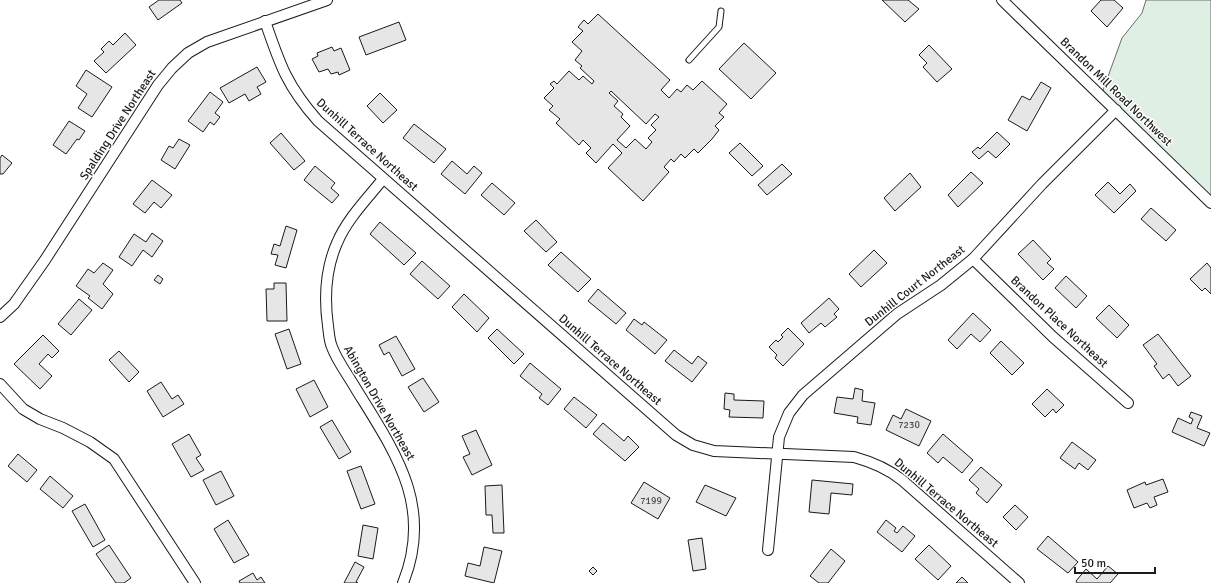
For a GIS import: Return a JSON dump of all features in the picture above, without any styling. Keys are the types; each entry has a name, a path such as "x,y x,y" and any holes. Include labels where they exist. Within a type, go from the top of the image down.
{"street":[{"name":"Spalding Drive Northeast","path":"0,317 14,304 46,260 158,85 172,68 188,54 207,42 327,0"},
{"name":"Brandon Mill Road Northwest","path":"1002,0 1211,203"},
{"name":"Dunhill Terrace Northeast","path":"265,21 282,69 300,101 318,121 676,435 693,445 714,451 854,457 872,462 889,470 1019,583"},
{"name":"Dunhill Court Northeast","path":"768,550 776,454 779,437 793,408 803,395 897,314 941,285 973,259 1042,184 1116,110"},
{"name":"Abington Drive Northeast","path":"383,179 350,220 337,241 327,272 325,303 333,351 392,447 408,484 413,507 414,528 412,551 402,583"},
{"name":"Brandon Place Northeast","path":"973,259 1053,337 1128,403"},
{"path":"0,384 23,409 40,419 63,428 90,442 114,459 195,583"}],"lane":[{"path":"689,60 719,27 721,11"}],"green space":[{"path":"1146,0 1211,0 1211,200 1102,93 1122,38 1142,13"}],"building":[{"path":"159,0 180,0 182,3 158,20 149,7"},
{"path":"882,0 908,0 919,9 905,22"},
{"path":"1101,0 1114,0 1123,8 1107,27 1091,11"},
{"path":"598,14 670,80 661,90 669,98 677,89 681,92 687,85 693,90 702,81 727,104 719,113 724,117 715,126 719,130 712,139 698,153 694,149 685,158 681,154 674,162 671,159 664,167 669,172 643,201 608,168 622,153 613,144 596,163 586,153 591,148 583,140 579,145 556,123 560,119 549,110 553,106 544,98 554,88 550,84 554,81 557,84 569,71 579,80 583,76 592,84 594,81 580,68 582,66 575,60 582,51 572,42 583,31 578,27 584,20 588,24","holes":["611,91 646,124 655,114 659,117 651,125 656,130 648,138 652,142 646,149 635,139 626,148 617,140 630,126 621,117 623,114 614,106 618,101 609,93"]},
{"path":"399,22 406,40 366,55 359,37"},
{"path":"125,33 136,45 106,73 94,61 104,52 101,49 109,41 113,45"},
{"path":"744,43 776,73 751,99 719,69"},
{"path":"929,45 952,69 937,82 923,67 927,63 919,55"},
{"path":"332,47 334,51 341,48 350,70 339,75 338,72 331,74 328,69 319,72 312,59 318,56 317,53"},
{"path":"257,67 266,82 257,87 261,94 249,101 245,94 229,103 220,88"},
{"path":"86,70 112,87 92,117 78,108 87,94 76,86"},
{"path":"1041,82 1051,88 1027,131 1008,120 1022,96 1030,100"},
{"path":"210,92 223,102 215,113 220,117 214,125 210,122 203,132 188,121"},
{"path":"380,93 397,110 383,123 367,106"},
{"path":"69,121 85,131 66,154 53,145"},
{"path":"414,124 446,149 434,163 403,138"},
{"path":"997,132 1010,144 996,158 988,151 979,159 972,152 978,147 980,149"},
{"path":"281,133 305,161 294,170 270,143"},
{"path":"179,139 190,145 175,169 161,160 169,146 173,148"},
{"path":"740,143 763,166 752,176 729,153"},
{"path":"2,155 12,163 3,174 0,174 0,158"},
{"path":"452,161 467,174 474,166 482,173 465,194 441,174"},
{"path":"782,164 792,174 767,195 758,185"},
{"path":"315,166 335,183 331,188 339,195 332,203 304,180"},
{"path":"971,172 983,183 958,207 948,195"},
{"path":"910,173 921,187 895,211 884,198"},
{"path":"152,180 172,195 161,208 154,202 145,213 133,204"},
{"path":"1108,182 1120,194 1130,184 1136,191 1114,213 1095,195"},
{"path":"492,183 515,203 504,215 481,195"},
{"path":"1151,208 1176,230 1166,241 1141,219"},
{"path":"536,220 557,242 546,252 524,231"},
{"path":"380,222 416,253 404,265 370,234"},
{"path":"286,226 297,230 286,268 275,265 278,255 271,254 274,244 280,246"},
{"path":"152,233 163,241 152,257 143,250 132,266 119,257 134,234 146,242"},
{"path":"1033,240 1051,259 1047,263 1054,269 1043,280 1018,254"},
{"path":"874,250 887,263 861,287 849,274"},
{"path":"561,252 591,279 578,292 548,265"},
{"path":"422,261 450,286 438,299 410,274"},
{"path":"103,263 113,270 103,284 113,294 102,309 88,298 90,296 76,286 88,269 94,273"},
{"path":"1207,263 1211,268 1211,294 1205,288 1202,291 1190,279"},
{"path":"158,275 163,279 160,284 154,280"},
{"path":"1066,276 1087,296 1076,308 1055,288"},
{"path":"274,283 286,283 287,321 267,321 266,289 274,289"},
{"path":"598,289 626,313 616,324 588,301"},
{"path":"464,294 489,318 477,332 452,307"},
{"path":"829,298 839,309 834,314 837,317 825,327 821,323 809,333 801,323"},
{"path":"79,299 92,310 71,335 58,324"},
{"path":"1109,305 1129,325 1117,338 1096,318"},
{"path":"973,313 991,330 980,342 971,334 957,349 948,340"},
{"path":"634,319 642,325 644,322 667,340 655,354 626,330"},
{"path":"788,328 804,344 783,366 775,358 777,355 769,347 776,340 778,342 783,337 781,335"},
{"path":"289,329 301,364 287,369 275,334"},
{"path":"497,329 524,354 514,364 488,338"},
{"path":"1158,334 1191,376 1178,386 1169,374 1163,379 1154,366 1157,364 1143,345"},
{"path":"43,335 59,351 52,358 48,354 39,364 52,376 40,389 14,364"},
{"path":"396,336 415,369 402,376 389,352 384,355 379,345"},
{"path":"1001,341 1024,363 1012,375 990,353"},
{"path":"674,350 692,364 698,356 707,363 692,382 665,361"},
{"path":"119,351 139,372 129,382 109,360"},
{"path":"530,363 561,389 548,405 539,398 542,394 520,376"},
{"path":"423,378 439,402 424,412 408,387"},
{"path":"314,380 328,407 310,417 296,389"},
{"path":"161,382 172,399 178,395 184,404 163,417 147,391"},
{"path":"855,388 863,390 862,401 875,403 871,425 857,423 858,417 834,413 837,397 853,399"},
{"path":"1047,389 1064,405 1056,413 1053,409 1045,417 1032,404"},
{"path":"725,393 734,394 734,400 764,401 763,418 729,417 730,410 724,409"},
{"path":"574,397 597,415 586,428 564,409"},
{"path":"906,409 931,421 919,446 886,430 893,415 901,419"},
{"path":"1191,412 1202,416 1197,428 1210,433 1204,446 1172,432 1178,418 1191,424 1193,419 1189,417"},
{"path":"332,420 351,452 339,459 320,427"},
{"path":"603,423 624,441 628,436 639,447 625,461 593,434"},
{"path":"476,430 492,465 472,475 463,457 470,454 462,436"},
{"path":"189,434 201,455 196,458 204,470 191,477 172,444"},
{"path":"943,434 973,460 962,473 943,457 938,463 927,453"},
{"path":"1072,442 1096,460 1088,470 1079,463 1075,469 1060,458"},
{"path":"18,454 37,470 27,482 8,466"},
{"path":"361,466 375,504 361,509 347,471"},
{"path":"981,467 1002,485 987,503 976,493 979,489 969,480"},
{"path":"221,471 234,496 216,505 203,480"},
{"path":"50,476 73,496 63,508 40,489"},
{"path":"1163,479 1168,492 1154,497 1157,505 1150,508 1147,503 1134,508 1127,490 1145,482 1146,485"},
{"path":"812,480 853,484 852,495 831,493 829,514 809,512"},
{"path":"644,482 670,498 658,519 631,503"},
{"path":"502,485 504,533 493,533 492,515 486,515 485,486"},
{"path":"705,485 736,498 726,516 696,502"},
{"path":"85,504 105,540 93,547 72,511"},
{"path":"1015,505 1028,517 1016,530 1003,517"},
{"path":"228,520 249,555 234,563 214,529"},
{"path":"886,520 896,528 894,531 897,533 903,526 915,536 902,552 877,532"},
{"path":"363,525 378,528 373,559 358,556"},
{"path":"1048,536 1078,562 1068,573 1037,549"},
{"path":"702,538 706,569 693,571 688,540"},
{"path":"109,545 131,578 124,583 116,583 96,554"},
{"path":"929,545 951,566 938,580 915,559"},
{"path":"484,547 502,551 494,583 465,576 468,563 480,566"},
{"path":"831,549 845,561 828,583 819,583 810,576"},
{"path":"355,562 364,567 356,582 358,583 344,583"},
{"path":"1108,566 1118,574 1110,583 1077,583 1076,581 1086,569 1097,579"},
{"path":"593,567 597,571 593,575 589,571"},
{"path":"253,573 257,580 261,577 265,583 240,583 239,581"},
{"path":"962,577 968,583 956,583"}]}
